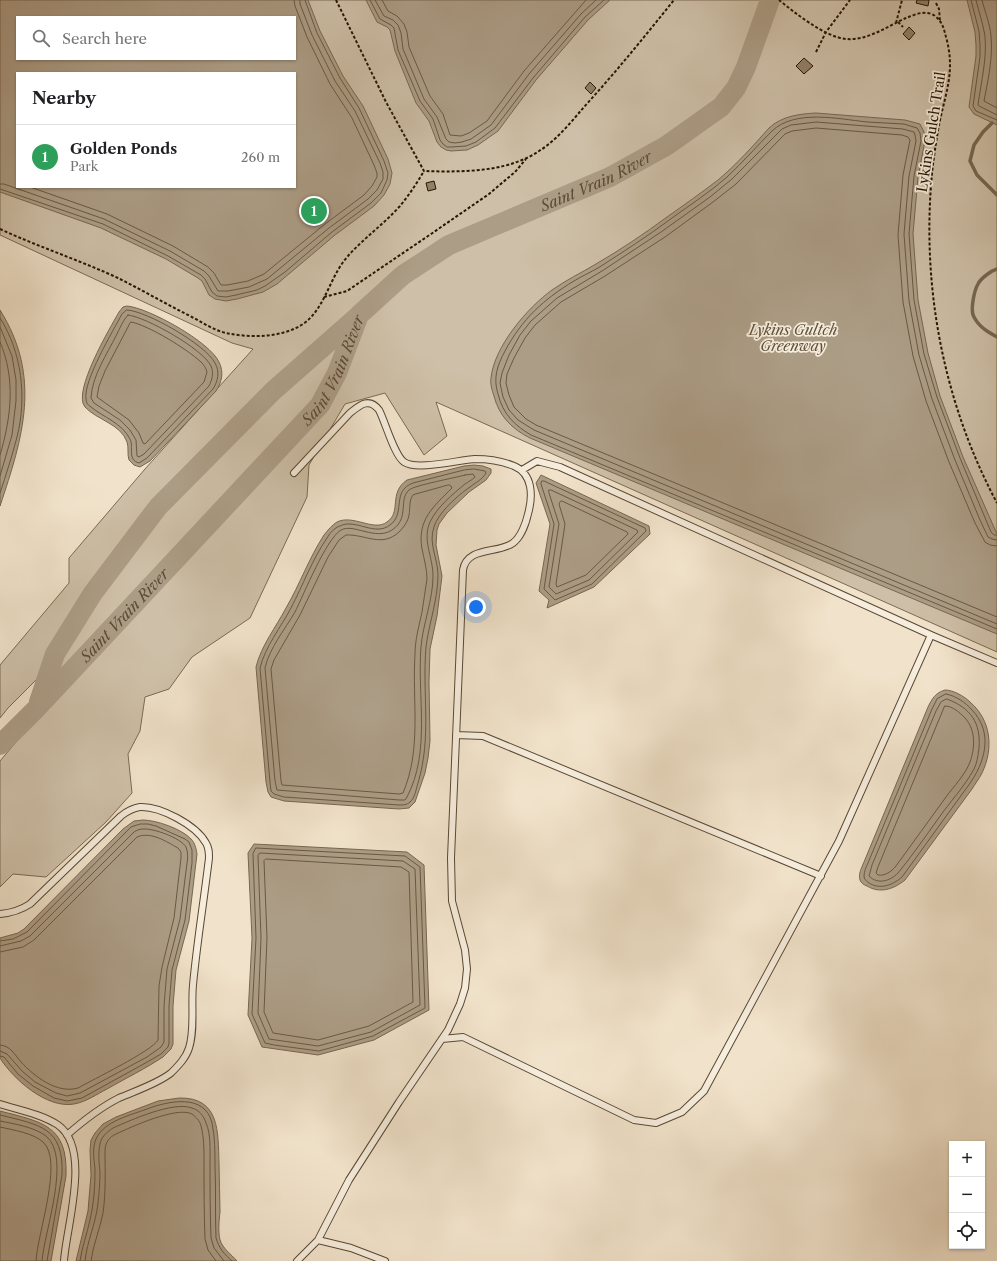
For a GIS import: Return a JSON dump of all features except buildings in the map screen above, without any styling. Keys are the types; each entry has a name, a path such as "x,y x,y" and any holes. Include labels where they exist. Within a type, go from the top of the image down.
{"lane":[{"path":"294,473 350,413 366,403 371,403 376,405 379,410 399,456 402,461 407,464 431,465 482,459 504,463 522,470 528,479 530,490 528,514 518,537 510,545 471,556 463,566 451,858 452,901 465,950 467,975 465,988 452,1022 442,1039 358,1165 338,1199 318,1240 297,1261"},
{"path":"522,470 537,461 560,467 931,635 997,663"},
{"path":"442,1039 463,1037 634,1120 656,1123 682,1112 704,1091 821,876 839,841 931,635"},
{"path":"456,734 483,736 821,876"},
{"path":"0,914 14,912 30,904 121,816 133,809 141,807 149,808 163,812 185,822 201,836 206,842 209,850 193,987 190,1042 186,1054 170,1074 100,1109 67,1135"},
{"path":"0,1104 51,1121 59,1126 67,1135 73,1155 75,1178 74,1202 64,1261"},
{"path":"318,1240 351,1248 385,1261"}],"path":[{"path":"336,0 386,102 424,171"},
{"path":"424,171 459,171 494,167 515,163 542,149 570,122 608,81 674,0"},
{"path":"779,0 800,17 826,32 837,37 844,38 856,38 870,34 915,15 926,13 934,16 941,22"},
{"path":"816,52 826,32 850,0"},
{"path":"897,22 902,0"},
{"name":"Lykins Gulch Trail","path":"936,3 939,8 941,22 948,42 951,70 936,140 931,186 929,234 930,276 935,314 943,353 961,420 974,454 997,503"},
{"path":"897,22 903,27"},
{"path":"324,297 347,291 425,238 488,194 516,172 528,157"},
{"path":"0,230 118,278 216,329 228,333 248,336 274,334 290,330 301,325 310,318 317,310 334,276 345,259 399,207 424,171"}],"green space":[{"path":"0,0 997,0 997,652 436,402 447,436 424,455 385,393 345,404 309,465 307,497 250,618 192,657 169,689 145,697 140,731 128,754 132,793 106,822 46,877 13,874 0,887 0,761 38,716 321,409 342,374 334,372 318,404 49,689 59,657 97,596 161,510 275,394 307,364 301,363 157,503 90,589 51,653 43,673 0,718 0,665 69,583 69,558 145,469 253,349 232,343 0,235"}],"water":[{"path":"0,0 308,0 320,31 343,76 363,106 388,159 392,173 390,184 384,195 374,206 335,235 277,284 263,292 226,301 215,299 209,295 202,281 166,259 101,228 0,192"},
{"path":"366,0 610,0 588,20 536,80 498,131 478,145 467,150 451,151 441,147 437,142 429,121 416,103 395,51 390,30 377,22"},
{"path":"967,0 997,0 997,125 974,114 969,107 976,56 976,45 975,32"},
{"name":"Lykins Gultch Greenway","path":"816,113 905,120 920,124 924,132 925,141 918,177 913,234 918,300 928,353 940,396 963,457 997,534 997,634 530,438 517,430 507,421 496,403 491,385 493,366 505,341 532,307 552,290 632,242 712,185 732,168 774,124 791,116"},
{"path":"127,306 137,308 163,319 192,336 213,354 221,366 222,373 220,384 216,391 150,461 140,467 134,465 129,460 128,444 120,431 85,407 82,399 88,375 101,345 119,312 123,307"},
{"path":"0,310 13,335 21,359 25,383 24,407 16,456 0,506"},
{"path":"474,465 491,469 491,473 486,480 469,492 447,513 439,524 437,530 436,545 442,576 437,616 430,649 430,741 425,773 415,802 409,808 399,809 284,801 271,797 268,792 266,782 256,667 265,644 291,599 324,535 337,522 343,520 382,525 391,518 394,513 396,496 401,485 407,480 464,466"},
{"path":"541,475 649,526 650,534 594,587 547,608 549,600 539,591 550,524 536,483"},
{"path":"945,690 955,692 965,698 977,709 982,717 986,726 989,744 986,764 972,789 905,880 892,888 877,890 860,881 861,868 928,707 936,695"},
{"path":"143,820 162,823 187,835 195,846 197,854 189,921 176,970 173,1006 173,1044 171,1049 163,1057 87,1100 74,1104 53,1102 32,1091 22,1083 13,1075 0,1058 0,938 18,933 24,929 123,829 134,821"},
{"path":"254,844 407,852 424,865 429,1010 374,1040 318,1055 262,1047 248,1015 252,938 248,853"},
{"path":"179,1098 192,1099 202,1103 214,1118 217,1129 219,1151 219,1237 223,1246 237,1261 76,1261 88,1211 91,1175 90,1150 91,1140 95,1133 103,1124 116,1117 158,1101"},
{"path":"0,1111 40,1123 50,1128 57,1136 62,1146 65,1159 66,1176 51,1261 0,1261"}],"waterway":[{"name":"Saint Vrain River","path":"0,745 37,708 320,405 337,373 359,315 403,275 449,245 610,177 666,146 721,107 736,88 746,67 770,0"},
{"path":"992,123 983,132 974,145 970,161 977,175 997,195"},
{"path":"997,269 981,279 978,284 972,306 973,314 978,324 997,337"},
{"path":"39,702 55,654 93,593 158,507 273,391 357,317"}],"place":[{"name":"Golden Ponds","path":"314,211"}]}
